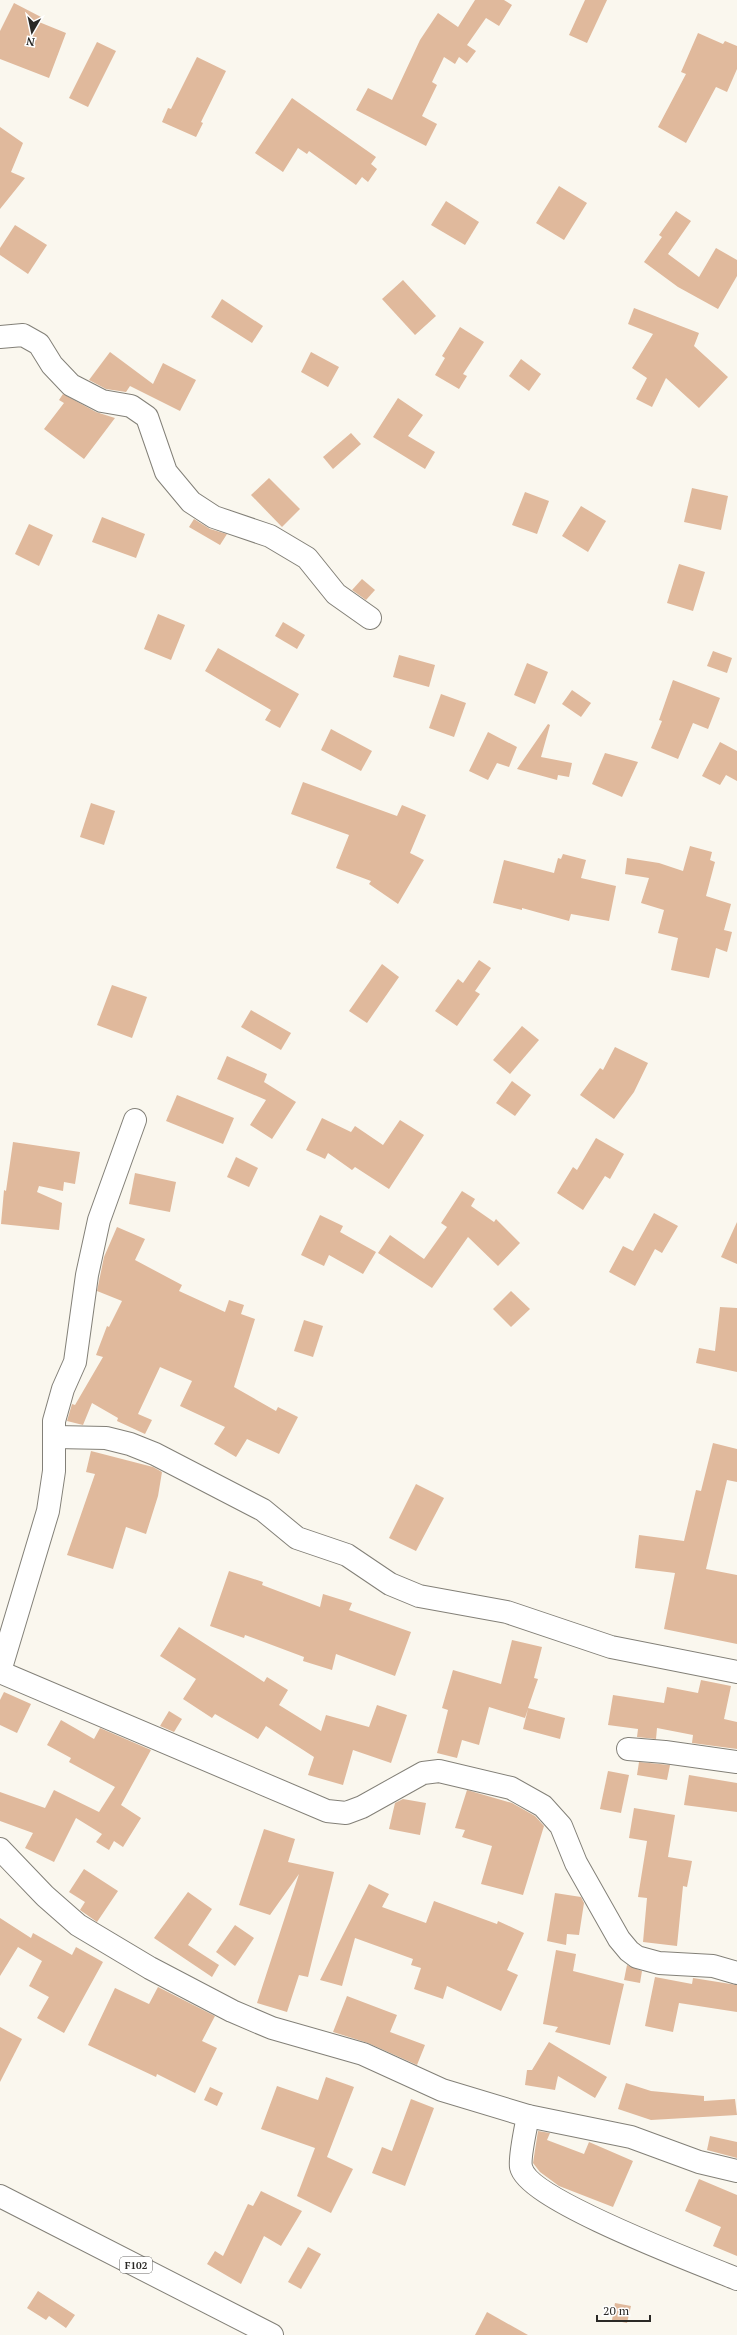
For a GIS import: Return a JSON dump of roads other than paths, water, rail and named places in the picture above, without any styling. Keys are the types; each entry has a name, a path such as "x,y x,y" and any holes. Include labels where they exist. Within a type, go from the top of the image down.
{"street":[{"path":"0,337 23,335 39,344 52,365 71,385 102,401 130,406 147,417 166,472 191,502 214,517 270,536 307,558 336,594 370,618"},
{"path":"135,1120 99,1220 87,1275 76,1362 63,1390 54,1421 56,1437 54,1471 48,1511 0,1672 327,1811 346,1813 362,1807 423,1773 439,1771 511,1788 543,1806 561,1826 576,1863 618,1939 629,1951 637,1957 659,1963 713,1966 737,1973"},
{"path":"56,1437 106,1438 130,1444 155,1454 263,1510 297,1538 347,1555 377,1576 413,1594 507,1612 611,1647 737,1672"},
{"path":"628,1749 665,1752 737,1762"},
{"path":"0,1849 45,1896 78,1925 150,1968 232,2011 272,2028 363,2054 442,2090 528,2116 631,2137 699,2162 737,2171"},
{"path":"528,2116 521,2166 526,2178 574,2210 737,2278"},
{"name":"F102","path":"0,2196 272,2335"}]}
